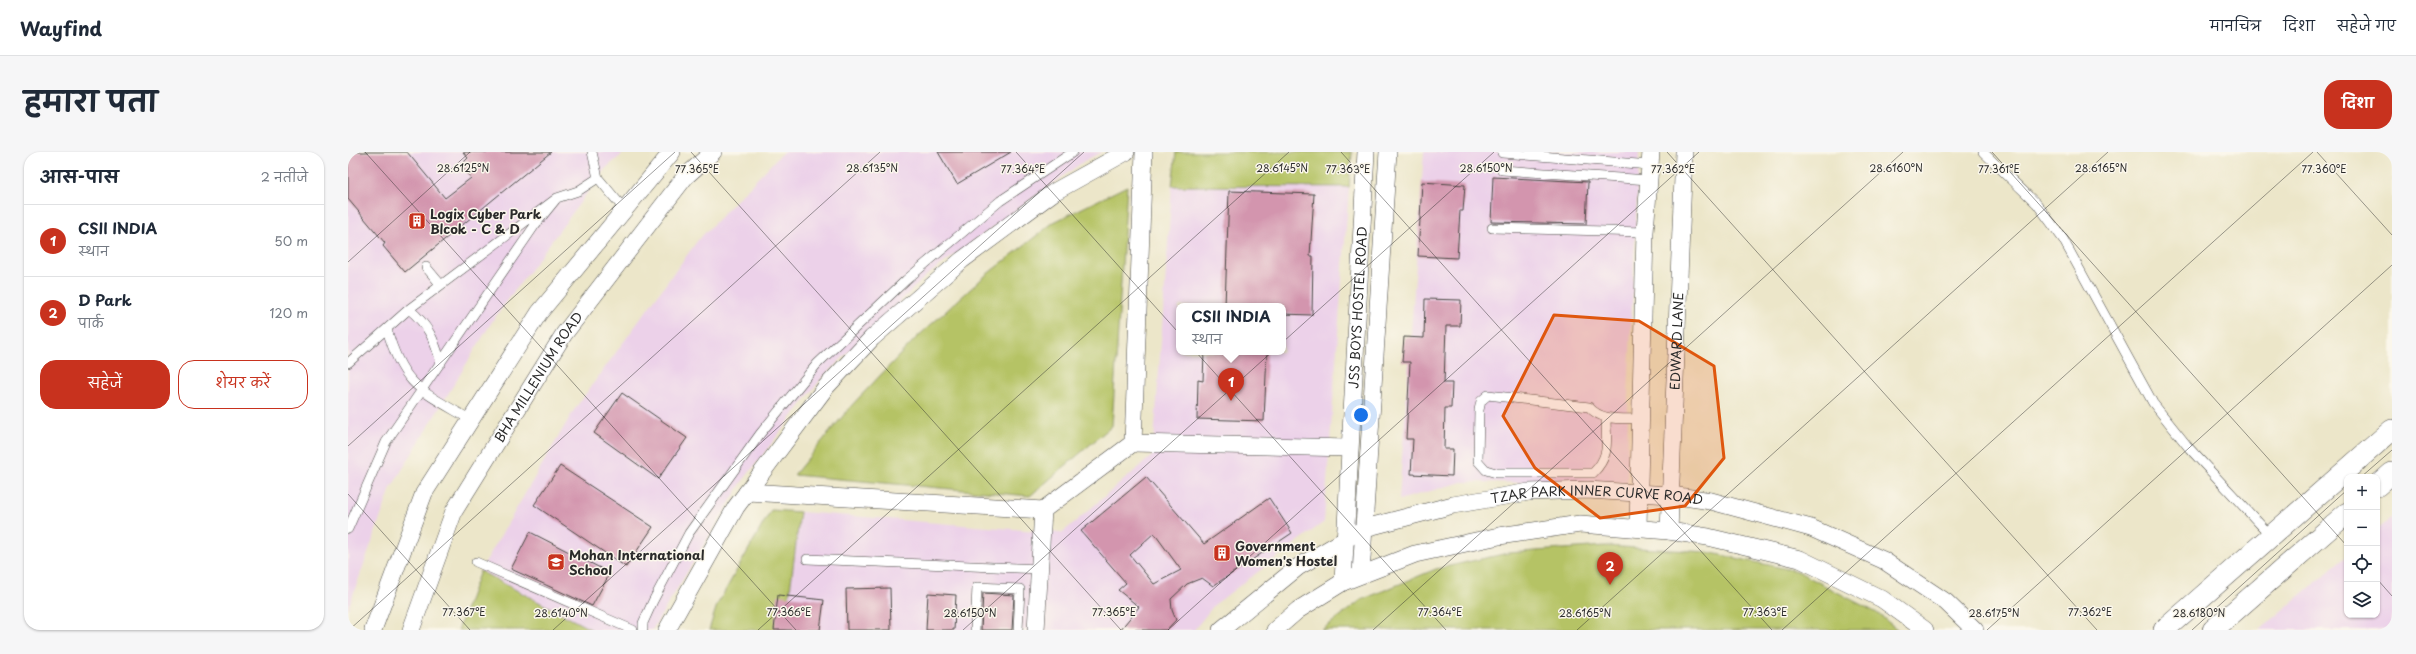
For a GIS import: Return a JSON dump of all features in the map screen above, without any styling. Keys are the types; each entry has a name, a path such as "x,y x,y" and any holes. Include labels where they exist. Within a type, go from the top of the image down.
{"street":[{"path":"373,630 424,494 539,313 672,152"},
{"name":"BHA MILLENIUM ROAD","path":"411,630 454,511 564,334 685,177 712,152"},
{"path":"667,630 736,507 826,387 872,338 962,260 1054,192 1126,152"},
{"path":"1134,443 1144,152"},
{"name":"JSS BOYS HOSTEL ROAD","path":"1343,582 1344,539 1366,152"},
{"name":"JSS BOYS HOSTEL ROAD","path":"1361,574 1366,528 1388,152"},
{"name":"EDWARD LANE","path":"1669,531 1684,152"},
{"path":"1638,527 1645,232 1650,166"},
{"path":"2164,630 2392,430"},
{"path":"747,492 1043,510 1134,443 1349,448"},
{"path":"2380,483 2392,473"},
{"name":"TZAR PARK INNER CURVE ROAD","path":"1227,628 1298,567 1344,539 1366,528 1453,505 1529,492 1587,490 1671,495 1711,501 1811,528 1883,560 1946,602 1975,630"},
{"path":"1036,630 1043,510"},
{"path":"2213,630 2344,515"},
{"name":"TZAR PARK INNER CURVE ROAD","path":"1275,630 1298,610 1343,582 1415,554 1499,536 1580,524 1638,527 1708,537 1800,559 1882,599 1925,630"}],"lane":[{"path":"592,152 598,178 624,209"},
{"path":"643,630 643,623 653,601 689,533 760,434 817,364 906,280 1000,201 1073,152"},
{"path":"1982,152 2037,204 2063,239 2086,277 2124,353 2153,403 2189,448 2271,536"},
{"path":"1502,153 1650,166"},
{"path":"1502,170 1650,166"},
{"path":"348,363 409,310 557,198 578,191 598,178"},
{"path":"348,528 386,442 535,225 557,198"},
{"path":"1492,228 1645,232"},
{"path":"426,267 441,285"},
{"path":"409,310 422,320 434,338 441,363"},
{"path":"387,329 394,354 404,373 421,391 471,420"},
{"path":"1606,418 1606,454 1603,463 1592,473 1496,473 1486,470 1478,461 1479,410 1481,401 1488,395 1590,407 1596,414 1606,418 1641,419"},
{"path":"807,559 1040,569"},
{"path":"476,562 633,630"},
{"path":"975,630 977,587 1020,589 1018,630"}],"highlighted area":[{"path":"1554,315 1639,321 1714,366 1724,458 1685,506 1600,518 1535,468 1503,416"}],"shaded area":[{"path":"348,152 625,152 605,169 493,320 391,488 348,609"},
{"path":"783,152 1102,152 1084,161 926,276 821,379 742,482 652,630 592,630 480,571 574,410 698,240"},
{"path":"1424,152 1639,152 1628,393 1627,483 1462,482 1399,500"},
{"path":"1172,186 1349,187 1324,522 1214,605 1194,630 785,630 800,512 1062,533 1153,455"},
{"path":"2392,518 2392,630 2260,630 2344,559 2344,618 2380,618 2380,528"}],"green space":[{"path":"1176,152 1352,152 1349,187 1172,186"},
{"path":"1127,186 1112,426 1030,496 794,475 852,405 915,339 986,275 1054,222"},
{"path":"771,510 800,512 785,630 709,630 717,605"},
{"path":"1605,546 1707,552 1797,571 1877,613 1898,630 1322,630 1361,600 1436,569 1508,553"},
{"path":"480,571 592,630 458,630"}],"building":[{"name":"Logix Cyber Park Blcok - C & D","path":"348,152 407,152 445,198 471,178 461,165 468,158 463,152 551,152 405,272 383,246 385,243 348,199"},
{"path":"938,152 1011,152 957,184"},
{"path":"1493,177 1588,182 1586,224 1491,222"},
{"path":"1422,182 1465,185 1463,211 1460,211 1457,258 1418,256"},
{"path":"1229,191 1314,194 1310,256 1313,256 1312,315 1286,314 1286,303 1225,303"},
{"path":"1425,299 1461,300 1460,326 1446,326 1444,383 1452,383 1451,408 1445,408 1444,449 1453,449 1452,476 1411,474 1413,439 1406,439 1410,362 1402,362 1404,337 1424,338"},
{"path":"1204,355 1267,355 1264,421 1197,419 1198,380 1203,381"},
{"path":"622,393 687,438 658,479 594,433"},
{"path":"560,466 653,527 626,567 534,505"},
{"name":"Government Women's Hostel","path":"1146,477 1204,544 1269,498 1292,533 1213,586 1202,578 1187,584 1171,599 1172,610 1176,620 1166,630 1120,630 1139,607 1118,590 1126,583 1081,531","holes":["1154,533 1181,570 1154,584 1130,555"]},
{"path":"530,532 610,573 592,606 511,569"},
{"path":"890,588 891,630 847,630 846,589"},
{"path":"928,593 956,595 954,630 926,630"},
{"path":"983,593 1014,595 1012,630 981,630"},
{"path":"778,595 824,600 820,630 774,630"}],"place":[{"name":"Logix Cyber Park Blcok - C & D","path":"417,221"},
{"name":"CSII INDIA","path":"1231,401"},
{"name":"Government Women's Hostel","path":"1222,553"},
{"name":"Mohan International School","path":"556,562"},
{"name":"D Park","path":"1610,585"}]}
